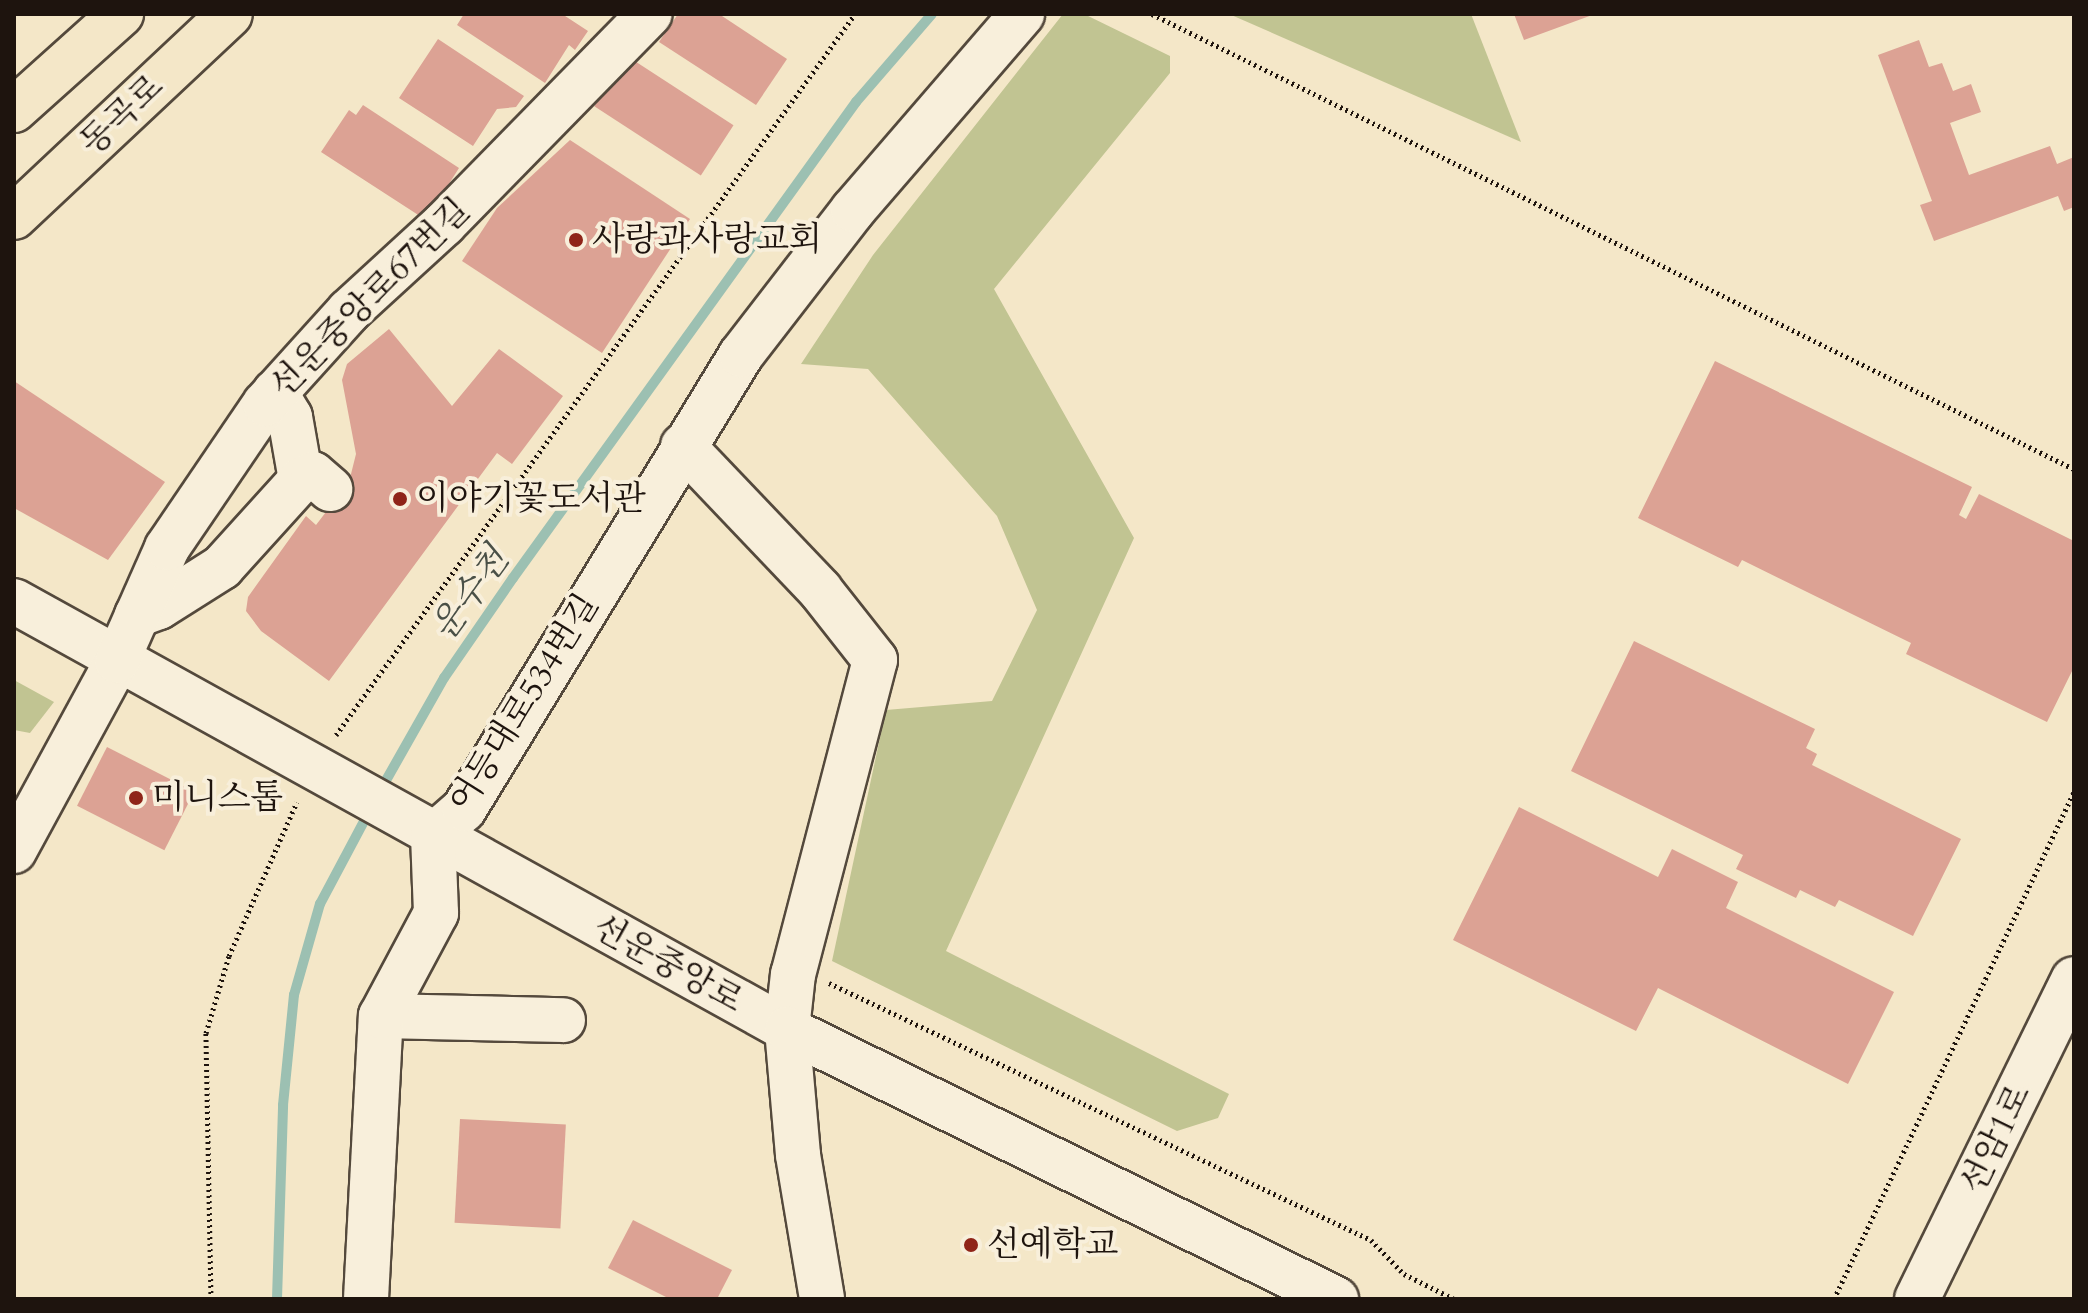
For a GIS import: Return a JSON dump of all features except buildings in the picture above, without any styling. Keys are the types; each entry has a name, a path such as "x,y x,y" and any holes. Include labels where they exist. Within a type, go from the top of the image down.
{"main road":[{"path":"54,73 107,14"},
{"path":"14,110 121,14"},
{"name":"동곡로","path":"14,217 230,14"}],"street":[{"name":"선운중앙로67번길","path":"14,851 117,661 167,548 275,392 349,311 444,224 650,14"},
{"name":"어등대로534번길","path":"366,1299 381,1016 436,913 427,832 464,809 741,355 853,210 1022,14"},
{"path":"137,615 159,607 222,567 316,484 290,417 275,392"},
{"path":"683,446 820,590 875,660 793,974 787,1029 798,1155 822,1299"},
{"name":"선운중앙로","path":"14,601 117,661 787,1029 1336,1299"},
{"name":"선암1로","path":"1917,1299 2074,979"},
{"path":"381,1016 563,1020"}],"path":[{"path":"211,1299 206,1033 229,956 321,773 855,14"},
{"path":"1152,14 2074,469"},
{"path":"1834,1299 2074,792"},
{"path":"793,974 829,983 1371,1240 1404,1274 1454,1299"}],"green space":[{"path":"1063,14 1084,14 1170,56 1170,73 994,289 1134,538 946,951 1229,1094 1218,1118 1177,1131 832,961 886,710 992,701 1037,610 997,516 868,369 801,364 873,255"},
{"path":"1229,14 1471,14 1521,142"},
{"path":"14,680 54,702 30,733 14,730"}],"waterway":[{"name":"운수천","path":"380,791 444,678 513,578 856,102 932,14"},
{"name":"운수천","path":"277,1299 283,1105 294,995 320,904 371,808"}],"place":[{"name":"사랑과사랑교회","path":"576,240"},
{"name":"이야기꽃도서관","path":"400,499"},
{"name":"미니스톱","path":"136,798"},
{"name":"선예학교","path":"971,1245"}]}
